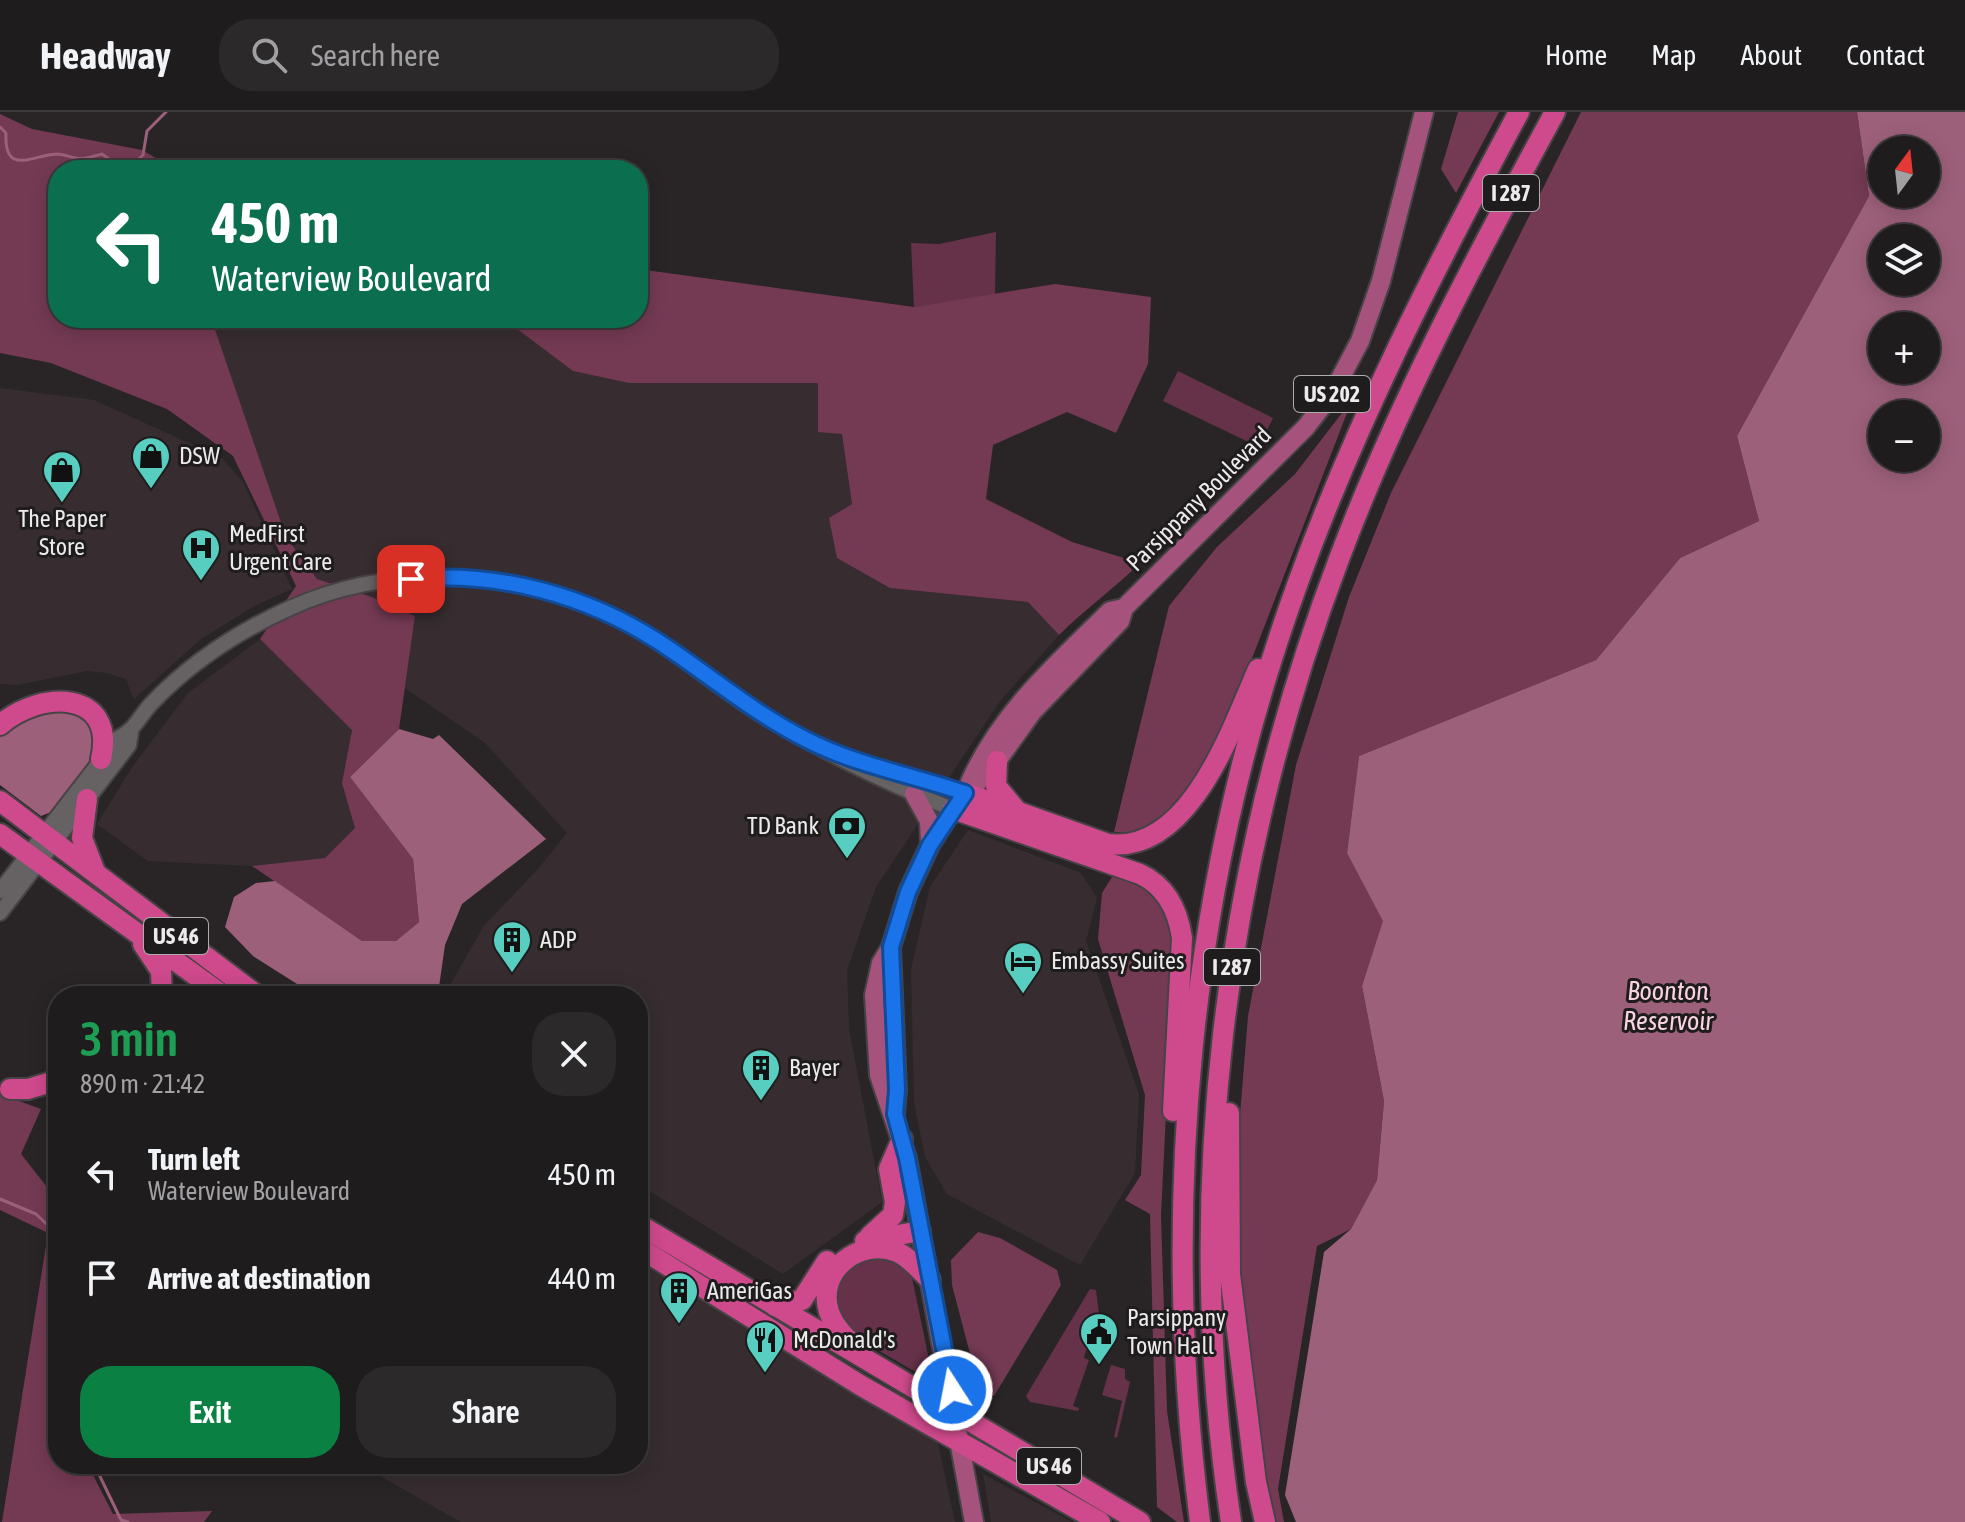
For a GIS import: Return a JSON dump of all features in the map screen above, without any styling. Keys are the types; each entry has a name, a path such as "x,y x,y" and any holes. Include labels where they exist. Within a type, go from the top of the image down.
{"highway":[{"name":"I 287","path":"1200,1522 1186,1390 1181,1263 1185,1135 1193,1034 1209,920 1235,794 1282,628 1311,548 1396,353 1519,112"},
{"name":"I 287","path":"1231,1522 1216,1388 1212,1178 1232,968 1264,801 1310,638 1354,519 1441,332 1555,112"},
{"path":"959,801 1019,812 1116,845 1144,840 1172,822 1196,794 1223,747 1311,548"},
{"path":"0,725 27,708 46,702 71,701 87,707 98,719 105,735 101,759"},
{"path":"997,761 996,786 1003,800 1019,812"},
{"path":"0,790 21,815"},
{"path":"87,799 82,838 96,872"},
{"name":"US 46","path":"0,801 245,986"},
{"path":"959,801 1140,874 1162,890 1177,917 1182,949 1172,1128 1172,1322 1200,1522"},
{"path":"1264,801 1233,1042 1227,1167 1230,1274 1256,1482 1265,1522"},
{"name":"US 46","path":"0,834 210,986"},
{"path":"134,931 161,971 162,986"},
{"path":"5,1087 28,1089 48,1083"},
{"path":"775,1306 802,1300 829,1258 881,1230 893,1215 895,1202 889,1169 902,1139"},
{"name":"US 46","path":"648,1230 1140,1522"},
{"path":"854,1243 920,1231"},
{"path":"883,1369 835,1324 827,1301 831,1276 848,1257 878,1249 903,1255 930,1280"},
{"name":"US 46","path":"648,1253 963,1446 1099,1522"}],"main road":[{"name":"Parsippany Boulevard","path":"959,801 997,761 1033,711 1120,621 1124,608 1306,427 1333,392 1360,341 1378,292 1424,112"},
{"name":"Parsippany Boulevard","path":"974,1522 963,1446 895,1114 897,1090 891,947 908,892 930,845 959,801 985,748 1024,696 1110,611 1124,608"},
{"path":"914,794 929,821 930,845"}],"street":[{"path":"0,891 87,799 129,745 131,732 152,704 215,650 291,608 384,581 460,577 543,590 611,615 660,643 773,722 914,794 959,801"},
{"path":"50,838 101,759 118,738 131,732"},
{"path":"841,757 959,801"},
{"path":"0,913 33,858"}],"shaded area":[{"path":"1458,112 1499,112 1456,193 1441,169"},
{"path":"1581,112 1857,112 1868,198 1737,436 1759,521 1680,558 1596,660 1359,756 1347,853 1384,921 1362,986 1384,1101 1377,1180 1351,1229 1317,1246 1278,1489 1284,1522 1270,1522 1237,1265 1236,1165 1248,1016 1296,765 1349,597 1391,493"},
{"path":"0,114 32,129 142,150 159,160 48,160 48,328 214,328 286,537 317,579 372,597 415,616 399,729 350,777 413,859 419,922 396,941 362,941 252,866 325,858 355,828 342,783 352,730 260,639 296,586 233,456 167,409 51,363 0,353"},
{"path":"996,232 995,295 914,307 911,243 939,244"},
{"path":"648,270 914,307 1055,284 1151,297 1148,364 1116,433 1067,412 993,445 986,499 1072,542 1140,563 1059,635 1028,602 890,588 837,558 829,518 852,504 842,434 818,432 818,383 629,383 573,371 516,328 648,328"},
{"path":"213,328 516,328 573,371 628,383 819,383 818,431 842,434 852,504 829,518 890,588 1028,602 1059,635 1000,701 876,887 847,970 849,1029 882,1202 783,1274 648,1190 648,986 450,986 483,927 567,833 485,743 405,688 415,616 372,597 317,579 286,537"},
{"path":"1178,371 1273,418 1259,447 1163,401"},
{"path":"0,388 94,400 222,458 243,482 292,589 256,605 201,639 134,699 126,679 107,673 87,671 17,685 0,684"},
{"path":"1352,400 1232,710 1205,761 1182,796 1155,823 1136,832 1114,832 1169,606 1217,547 1295,474"},
{"path":"260,639 352,729 342,783 356,828 325,858 252,866 148,861 97,824 133,766 188,693"},
{"path":"968,830 1081,873 1097,898 1086,941 1139,1094 1135,1173 1080,1265 947,1194 925,1157 914,1102 911,969 930,887"},
{"path":"1114,874 1142,885 1159,900 1168,920 1174,949 1161,1215 1167,1411 1184,1522 1177,1522 1157,1507 1150,1214 1125,1200 1141,1175 1145,1095 1098,939 1102,893"},
{"path":"0,1094 41,1109 21,1154 48,1188 48,1233 0,1210"},
{"path":"978,1232 1000,1238 1057,1270 1061,1285 994,1396 979,1388 952,1285 951,1260"},
{"path":"48,1233 48,1474 94,1474 113,1514 212,1511 204,1522 2,1522"},
{"path":"875,1253 910,1268 932,1374 926,1378 852,1335 832,1303 847,1263"},
{"path":"648,1267 937,1439 955,1522 461,1522 377,1474 648,1474"},
{"path":"1090,1289 1096,1290 1099,1314 1109,1319 1098,1317 1090,1350 1086,1350 1084,1358 1089,1360 1073,1406 1079,1408 1078,1411 1030,1402 1026,1396"},
{"path":"1111,1365 1125,1369 1125,1379 1130,1382 1117,1438 1114,1437 1122,1401 1102,1395"},
{"path":"983,1474 1072,1522 991,1522"}],"water":[{"name":"Boonton Reservoir","path":"1857,112 1965,112 1965,1522 1296,1522 1285,1495 1324,1252 1351,1229 1377,1180 1384,1101 1362,986 1383,921 1347,853 1359,756 1596,660 1680,558 1759,521 1737,436 1868,198 1868,208 1940,208 1940,136 1868,136 1868,189"},
{"path":"65,706 96,726 93,760 56,810 41,816 0,785 0,733 20,717"},
{"path":"399,729 433,739 439,735 546,839 462,904 445,945 439,986 300,986 253,956 225,927 234,897 256,883 275,881 362,941 396,941 419,922 413,859 350,777"}],"waterway":[{"path":"138,160 143,155 147,131 166,112"},
{"path":"0,127 6,133 9,155 14,159 29,160 56,154 82,158 102,154 110,160"},
{"path":"0,1199 36,1214 48,1225"},
{"path":"99,1474 121,1520 128,1522"}],"place":[{"name":"DSW","path":"151,490"},
{"name":"The Paper Store","path":"62,504"},
{"name":"MedFirst Urgent Care","path":"201,582"},
{"name":"TD Bank","path":"847,860"},
{"name":"ADP","path":"512,974"},
{"name":"Embassy Suites","path":"1023,995"},
{"name":"Bayer","path":"761,1102"},
{"name":"AmeriGas","path":"679,1325"},
{"name":"Parsippany Town Hall","path":"1099,1366"},
{"name":"McDonald's","path":"765,1374"}],"route":[{"path":"411,579 460,577 489,580 543,590 571,599 637,629 745,704 805,740 841,757 965,793 930,845 908,892 891,947 897,1090 895,1114 907,1158 952,1390"}]}
